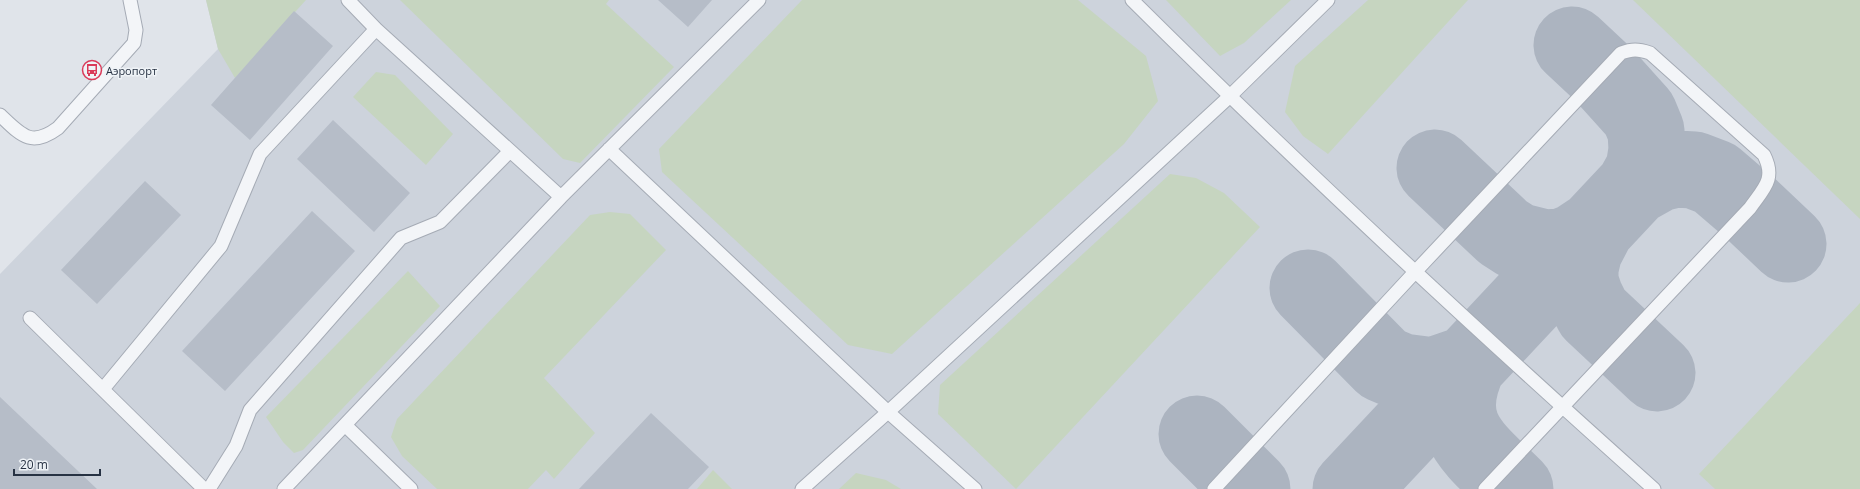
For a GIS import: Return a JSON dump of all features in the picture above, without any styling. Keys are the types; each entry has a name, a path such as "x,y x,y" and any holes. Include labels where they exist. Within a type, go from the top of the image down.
{"lane":[{"path":"0,116 22,135 35,139 47,136 58,128 134,44 136,30 130,0"},
{"path":"348,0 376,29 561,197"},
{"path":"284,489 561,197 759,0"},
{"path":"1132,0 1229,97 1562,407 1654,489"},
{"path":"802,489 888,412 1229,97 1328,0"},
{"path":"103,389 221,246 260,154 376,29"},
{"path":"1214,489 1621,53 1639,49 1650,53 1764,155 1770,165 1768,184 1750,208 1486,489"},
{"path":"609,149 888,412 976,489"},
{"path":"209,489 236,446 250,410 401,238 440,222 510,151"},
{"path":"30,318 204,489"},
{"path":"345,425 411,489"}],"shaded area":[{"path":"206,0 1860,0 1860,489 0,489 0,274 218,49"}],"green space":[{"path":"206,0 306,0 235,78 218,49"},
{"path":"400,0 609,0 606,4 674,67 580,163 563,159"},
{"path":"802,0 1078,0 1146,56 1158,101 1124,144 892,354 848,345 662,172 659,149"},
{"path":"1166,0 1291,0 1244,43 1220,56"},
{"path":"1368,0 1468,0 1328,154 1303,136 1285,112 1295,66"},
{"path":"1633,0 1860,0 1860,219"},
{"path":"376,72 395,75 453,134 426,165 353,97"},
{"path":"1170,174 1196,178 1224,193 1260,227 1016,489 938,414 940,385"},
{"path":"610,212 630,214 666,250 544,378 595,433 554,479 546,470 528,489 437,489 402,456 391,437 397,419 590,215"},
{"path":"408,271 440,306 303,450 294,453 283,442 266,417"},
{"path":"1860,303 1860,489 1715,489 1699,474"},
{"path":"713,470 732,489 697,489"},
{"path":"856,473 886,480 901,489 839,489"}],"building":[{"path":"658,0 712,0 688,27"},
{"path":"294,11 333,46 250,140 211,105"},
{"path":"333,120 410,193 374,232 297,159"},
{"path":"145,181 181,215 97,304 61,270"},
{"path":"312,211 355,251 225,391 182,351"},
{"path":"0,397 97,489 0,489"},
{"path":"651,413 709,467 688,489 579,489"}],"taxiway":[{"path":"1572,45 1603,74 1639,114 1646,131 1647,150 1644,169 1634,187 1659,173 1676,169 1694,170 1715,178 1750,208 1788,244"},
{"path":"1435,168 1503,232 1517,241 1545,248 1562,247 1575,242 1596,228 1584,251 1580,268 1580,282 1585,297 1593,313 1657,373"},
{"path":"1351,489 1634,187"},
{"path":"1308,288 1383,364 1402,372 1433,376 1468,364 1460,386 1457,404 1459,420 1465,435 1474,448 1515,489"},
{"path":"1197,434 1252,489"}],"place":[{"name":"Аэропорт","path":"92,70"}]}
